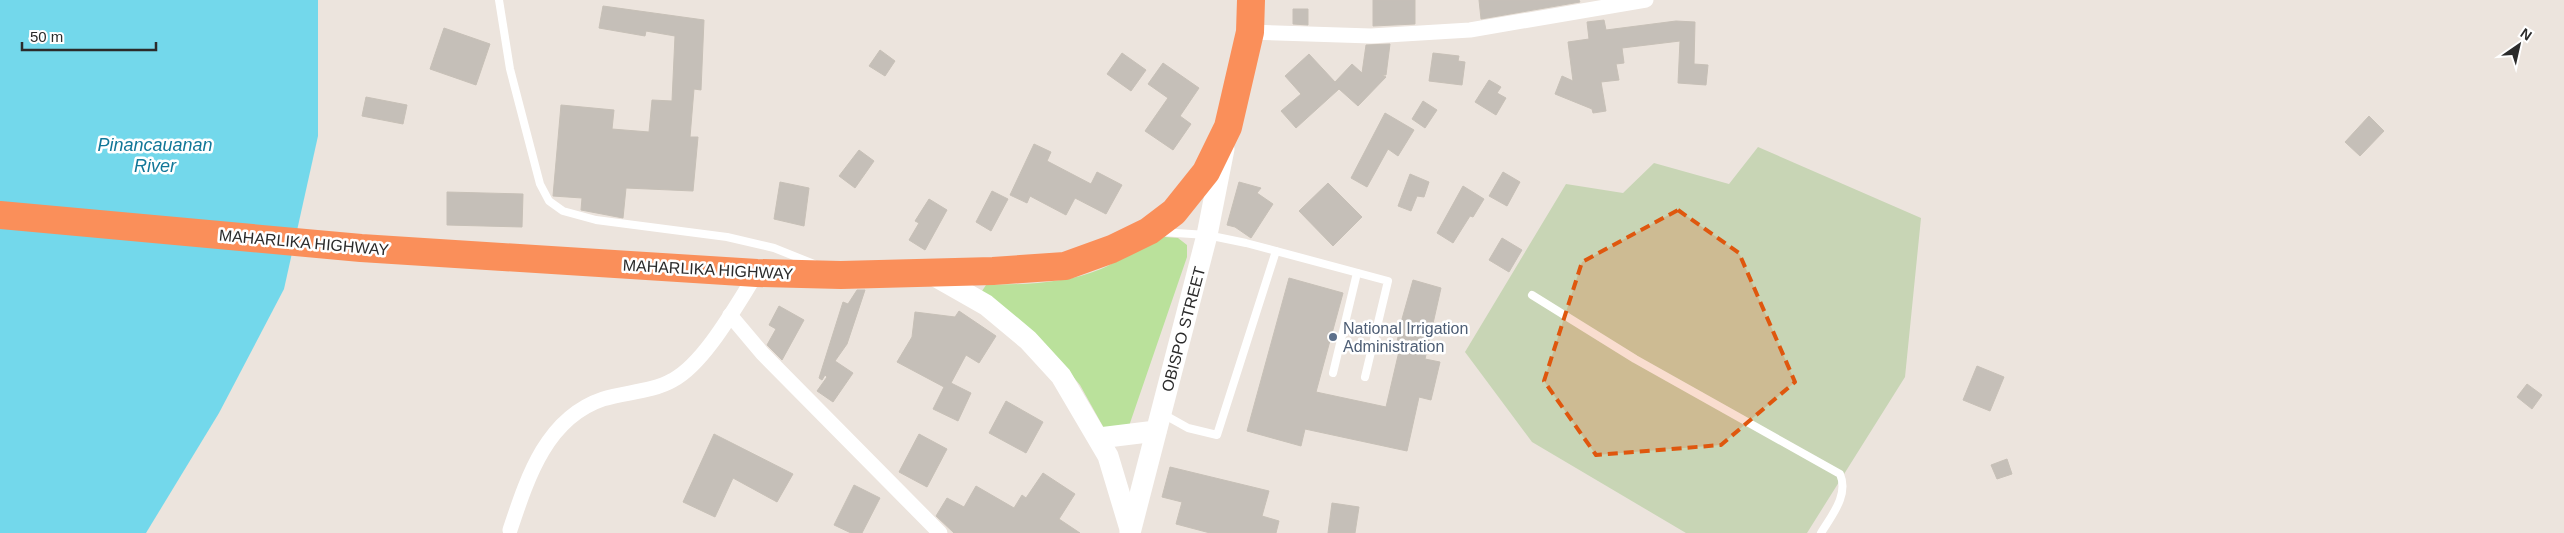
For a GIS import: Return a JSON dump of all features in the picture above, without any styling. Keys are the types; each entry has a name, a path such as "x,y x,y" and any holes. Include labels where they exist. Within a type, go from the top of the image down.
{"highway":[{"name":"MAHARLIKA HIGHWAY","path":"0,215 361,248 757,273 841,275 993,271 1065,266 1112,249 1149,231 1174,212 1206,172 1228,127 1250,32 1251,0"}],"street":[{"path":"1250,32 1371,36 1470,30 1646,0"},
{"name":"OBISPO STREET","path":"1130,531 1207,235 1228,127"},
{"name":"OBISPO STREET","path":"927,272 986,305 1028,340 1061,376 1108,456 1130,531"},
{"path":"510,530 536,462 556,430 580,410 602,399 673,380 699,358 757,273"},
{"path":"730,315 762,353 940,533"},
{"path":"1099,438 1158,422"}],"lane":[{"path":"499,0 510,69 540,184 549,201 563,211 596,220 727,238 774,248 841,275"},
{"path":"1149,231 1207,235 1388,281 1365,378"},
{"path":"1158,422 1217,435 1276,251"},
{"path":"1333,373 1356,273"},
{"path":"1532,295 1635,359 1840,474 1844,483 1843,493 1820,533"}],"highlighted area":[{"path":"1678,210 1739,253 1795,382 1721,445 1596,455 1544,381 1582,262"}],"green space":[{"path":"1758,147 1921,218 1905,377 1807,533 1686,533 1532,442 1465,352 1566,184 1623,193 1654,163 1729,184"},
{"path":"1165,237 1178,238 1187,245 1187,257 1129,426 1105,430 1080,385 1048,347 982,291 986,285 1045,282 1087,274 1109,265 1148,242"}],"water":[{"name":"Pinancauanan River","path":"0,0 318,0 318,136 284,289 219,413 146,533 0,533"}],"building":[{"path":"1373,0 1415,0 1415,24 1373,26"},
{"path":"1479,0 1579,0 1580,2 1481,19"},
{"path":"603,6 704,20 701,90 694,89 690,137 698,137 693,191 626,188 623,218 581,210 582,198 553,196 561,105 614,110 612,129 649,132 652,100 672,101 675,36 646,31 645,36 599,28"},
{"path":"1293,9 1308,9 1308,25 1293,24"},
{"path":"1604,20 1606,30 1676,21 1695,22 1694,64 1708,65 1706,85 1678,83 1680,41 1622,48 1624,63 1616,64 1619,80 1601,82 1606,111 1593,113 1592,109 1555,94 1562,76 1573,81 1568,42 1589,39 1587,22"},
{"path":"444,28 490,44 476,85 430,69"},
{"path":"1390,44 1386,75 1382,75 1386,77 1358,106 1339,89 1296,128 1281,111 1301,94 1285,76 1309,54 1335,82 1352,64 1362,73 1366,45"},
{"path":"880,50 895,61 885,76 869,66"},
{"path":"1122,53 1146,70 1131,91 1107,74"},
{"path":"1433,53 1459,56 1458,61 1465,62 1462,85 1429,81"},
{"path":"1163,63 1199,88 1180,116 1191,124 1173,150 1145,131 1168,98 1148,84"},
{"path":"1489,80 1501,87 1497,93 1506,98 1496,115 1475,102"},
{"path":"366,97 407,105 403,124 362,116"},
{"path":"1423,101 1437,110 1425,128 1412,119"},
{"path":"1385,113 1414,130 1398,156 1388,149 1367,187 1351,178"},
{"path":"2369,116 2384,131 2360,156 2345,142"},
{"path":"1034,144 1051,152 1047,161 1091,184 1097,172 1122,185 1106,214 1075,198 1066,215 1030,196 1027,203 1010,195"},
{"path":"859,150 874,161 855,188 839,176"},
{"path":"1503,172 1520,182 1507,206 1489,196"},
{"path":"1410,174 1429,182 1424,197 1417,196 1411,211 1398,206"},
{"path":"780,182 809,188 804,226 774,219"},
{"path":"1239,182 1261,188 1257,193 1273,204 1251,238 1235,227 1227,225"},
{"path":"1328,183 1362,217 1333,246 1299,211"},
{"path":"1463,186 1484,199 1473,217 1470,216 1453,243 1437,233"},
{"path":"992,191 1008,199 991,231 976,222"},
{"path":"447,192 523,194 522,227 447,225"},
{"path":"929,199 947,210 925,250 909,240 919,223 915,221"},
{"path":"1502,238 1522,250 1509,272 1489,260"},
{"path":"1289,278 1343,293 1316,392 1386,407 1400,347 1396,346 1413,280 1441,288 1425,359 1440,362 1431,400 1419,397 1407,451 1305,429 1301,446 1247,431"},
{"path":"857,290 865,290 847,344 835,361 853,373 833,402 817,391 827,377 825,375 822,380 819,378 843,302 848,304"},
{"path":"779,306 804,320 782,360 767,345 776,329 769,325"},
{"path":"959,311 996,336 979,363 966,355 951,383 971,393 958,421 933,409 944,387 897,362 912,337 915,312 955,317"},
{"path":"1977,366 2004,377 1990,411 1963,400"},
{"path":"2527,384 2542,395 2532,409 2517,397"},
{"path":"1006,401 1043,422 1026,453 989,433"},
{"path":"714,434 793,474 777,502 733,478 715,517 683,502"},
{"path":"919,434 947,449 927,487 899,472"},
{"path":"2007,459 2012,474 1997,479 1991,465"},
{"path":"1170,467 1269,491 1262,516 1279,521 1276,533 1210,533 1176,524 1182,502 1162,497"},
{"path":"1043,473 1075,494 1059,519 1080,533 954,533 936,516 947,498 964,507 976,486 1014,508 1022,495 1026,498"},
{"path":"854,485 880,498 862,533 851,533 834,525"},
{"path":"1332,503 1359,507 1355,533 1328,533"}],"place":[{"name":"National Irrigation Administration","path":"1333,337"}]}
